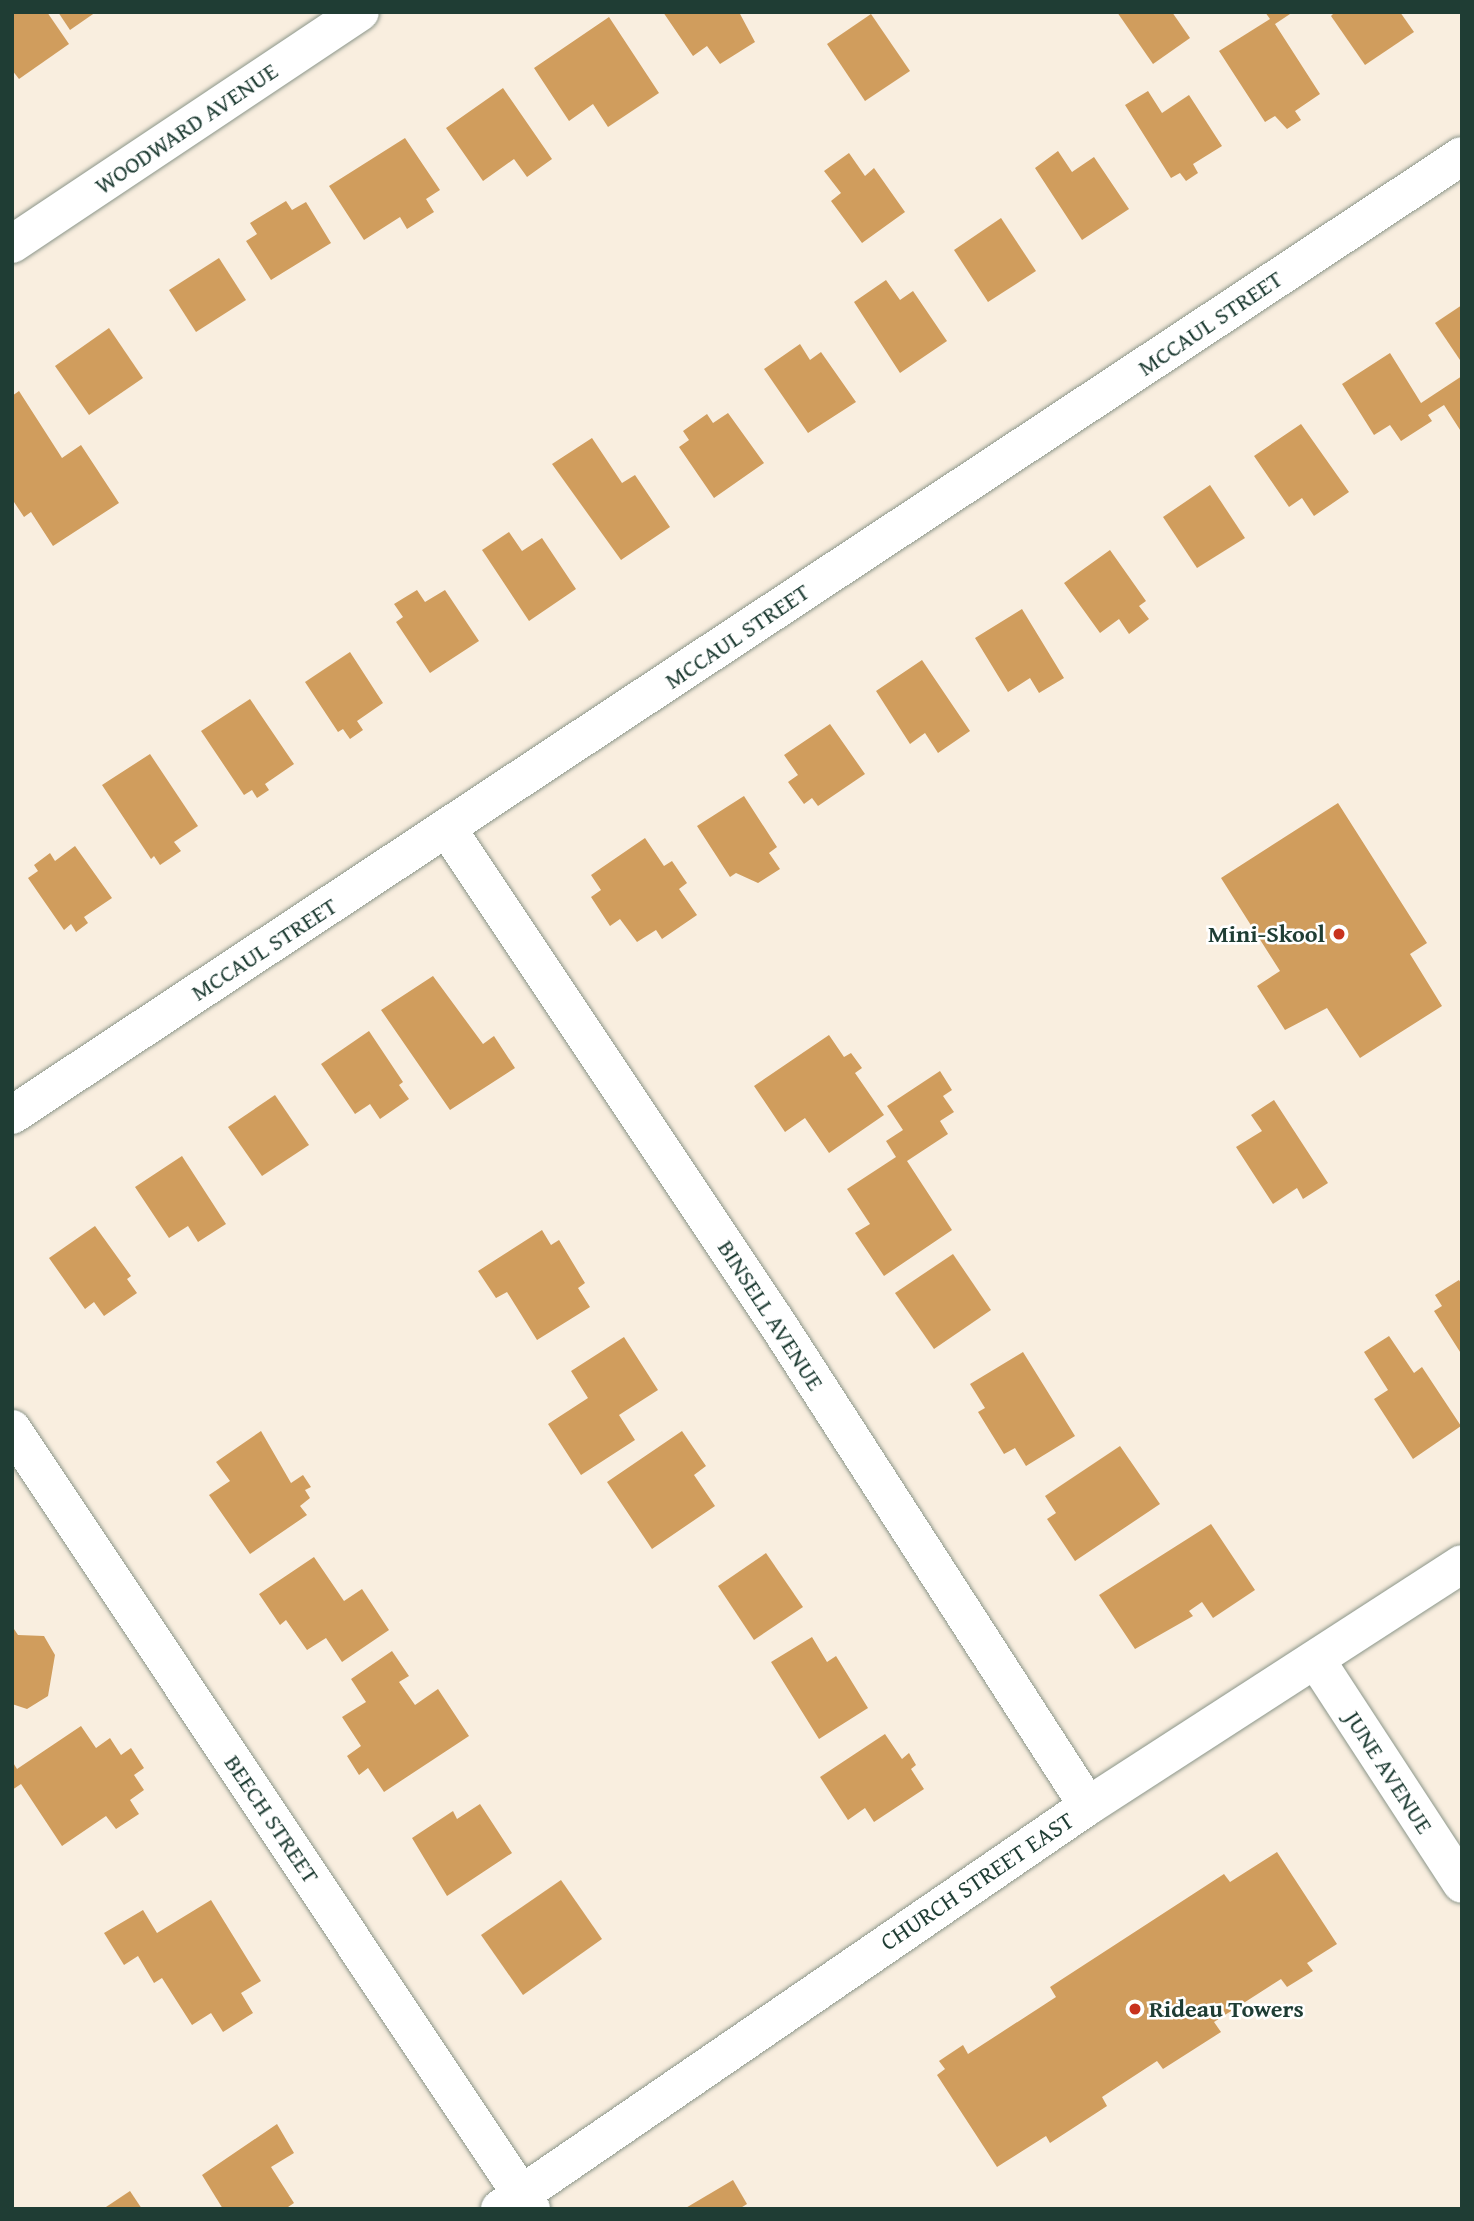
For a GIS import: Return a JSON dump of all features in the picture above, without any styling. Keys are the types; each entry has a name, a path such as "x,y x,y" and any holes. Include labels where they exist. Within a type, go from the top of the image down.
{"street":[{"name":"WOODWARD AVENUE","path":"12,244 360,12"},
{"name":"MCCAUL STREET","path":"12,1115 1462,156"},
{"name":"BINSELL AVENUE","path":"447,828 782,1331 1088,1806"},
{"name":"BEECH STREET","path":"12,1429 518,2203"},
{"name":"CHURCH STREET EAST","path":"518,2203 1088,1806 1462,1564"},
{"name":"JUNE AVENUE","path":"1316,1660 1462,1884"}],"building":[{"path":"12,12 47,12 69,44 19,79 12,70"},
{"path":"58,12 96,12 70,30"},
{"path":"663,12 739,12 755,42 720,64 707,46 693,56"},
{"path":"1117,12 1172,12 1190,38 1153,64"},
{"path":"1265,12 1293,12 1275,24 1320,94 1295,111 1301,120 1287,129 1275,116 1265,122 1219,51 1270,19"},
{"path":"1335,12 1400,12 1414,32 1365,65 1331,16"},
{"path":"871,14 910,71 865,101 827,44"},
{"path":"609,17 659,93 608,127 593,104 569,121 534,68"},
{"path":"503,88 552,159 527,177 514,159 483,181 446,128"},
{"path":"1148,91 1162,113 1189,95 1222,146 1193,164 1198,173 1186,181 1180,173 1171,178 1125,105"},
{"path":"405,138 440,190 426,199 434,212 407,229 400,217 364,240 329,186"},
{"path":"1058,151 1072,172 1094,157 1129,209 1082,240 1035,168"},
{"path":"849,153 865,176 874,168 905,212 862,243 831,201 841,193 824,171"},
{"path":"286,201 292,210 306,202 331,243 271,280 246,241 257,234 250,223"},
{"path":"1001,218 1036,271 988,302 954,250"},
{"path":"219,258 246,300 196,332 169,290"},
{"path":"886,280 900,300 913,291 947,341 900,373 854,302"},
{"path":"1462,305 1462,363 1435,323"},
{"path":"109,328 143,378 89,415 55,366"},
{"path":"800,344 810,360 821,352 856,402 808,433 764,369"},
{"path":"1390,353 1421,403 1462,376 1462,433 1444,405 1428,415 1432,421 1401,441 1390,425 1374,435 1342,384"},
{"path":"19,391 62,458 81,445 119,503 53,546 31,512 24,517 12,499 12,396"},
{"path":"728,413 764,463 714,498 679,447 689,440 683,431 707,414 713,423"},
{"path":"1301,424 1349,492 1314,516 1302,498 1289,507 1254,456"},
{"path":"592,438 622,483 635,475 670,527 621,560 552,464"},
{"path":"1210,485 1245,538 1197,568 1163,517"},
{"path":"509,532 522,551 542,538 576,589 529,621 482,550"},
{"path":"1110,550 1146,601 1139,606 1149,619 1129,634 1119,619 1100,633 1064,583"},
{"path":"417,590 425,602 445,590 479,641 430,673 396,622 403,617 394,604"},
{"path":"1022,609 1064,678 1039,693 1030,678 1008,692 975,638"},
{"path":"350,652 383,703 357,721 363,730 350,739 343,729 338,732 305,682"},
{"path":"922,660 970,731 938,753 925,733 910,744 876,691"},
{"path":"250,699 294,764 265,784 269,790 257,798 252,790 244,795 201,731"},
{"path":"830,724 865,774 818,806 812,798 804,804 788,782 798,775 784,755"},
{"path":"150,754 198,826 174,842 181,851 160,865 154,856 151,859 102,785"},
{"path":"744,796 777,847 769,853 780,869 758,883 736,873 730,877 697,826"},
{"name":"Mini-Skool","path":"1338,803 1427,943 1410,954 1442,1006 1360,1058 1327,1008 1285,1030 1257,986 1280,971 1221,878"},
{"path":"645,838 664,866 672,861 687,883 679,889 697,915 662,939 656,930 637,942 620,919 610,926 591,897 601,890 591,875"},
{"path":"75,846 112,898 84,917 88,923 76,932 71,924 64,930 28,878 38,871 34,865 50,853 55,861"},
{"path":"433,976 483,1044 494,1036 515,1068 450,1110 381,1010"},
{"path":"369,1031 403,1082 399,1085 409,1099 380,1119 370,1104 355,1114 321,1064"},
{"path":"829,1035 844,1057 851,1053 862,1068 855,1073 884,1115 829,1153 805,1118 785,1132 754,1086"},
{"path":"940,1071 952,1090 943,1096 954,1112 940,1121 948,1134 907,1161 952,1230 884,1276 855,1233 870,1224 847,1189 896,1157 886,1141 903,1130 887,1106"},
{"path":"275,1095 309,1145 262,1176 228,1127"},
{"path":"1274,1100 1328,1183 1303,1199 1297,1188 1273,1204 1236,1147 1262,1131 1251,1115"},
{"path":"182,1156 226,1224 198,1242 188,1226 169,1238 135,1187"},
{"path":"95,1226 131,1276 127,1279 137,1293 104,1316 94,1302 85,1309 49,1258"},
{"path":"542,1230 551,1245 559,1240 585,1283 578,1288 590,1307 537,1340 507,1292 496,1298 478,1271"},
{"path":"953,1254 991,1310 934,1349 895,1293"},
{"path":"1459,1280 1462,1285 1462,1355 1434,1311 1442,1306 1435,1295"},
{"path":"1389,1336 1414,1373 1422,1367 1461,1426 1413,1459 1374,1399 1388,1390 1364,1352"},
{"path":"624,1337 658,1390 619,1415 635,1440 581,1475 548,1424 588,1398 571,1371"},
{"path":"1023,1352 1075,1436 1026,1466 1015,1448 1004,1454 978,1412 985,1408 970,1384"},
{"path":"261,1431 291,1483 303,1475 311,1487 305,1490 310,1498 300,1506 307,1515 250,1554 209,1495 230,1481 216,1462"},
{"path":"682,1431 706,1466 694,1475 715,1506 652,1549 607,1482"},
{"path":"1120,1446 1160,1504 1075,1561 1047,1519 1056,1513 1045,1496"},
{"path":"1211,1524 1255,1590 1213,1618 1202,1602 1189,1611 1193,1616 1135,1649 1099,1595"},
{"path":"766,1553 803,1607 754,1640 718,1586"},
{"path":"314,1557 344,1601 362,1589 389,1630 342,1662 326,1638 307,1650 286,1620 280,1625 259,1594"},
{"path":"12,1626 18,1635 44,1636 55,1655 48,1696 27,1709 12,1704"},
{"path":"812,1637 827,1662 836,1656 868,1708 819,1739 771,1662"},
{"path":"392,1651 409,1676 399,1682 415,1705 438,1689 469,1736 384,1792 368,1768 359,1775 347,1756 361,1746 342,1717 366,1702 351,1679"},
{"path":"81,1726 96,1748 110,1738 121,1755 131,1748 144,1768 134,1775 144,1790 130,1800 139,1814 116,1829 106,1816 62,1846 21,1784 12,1790 12,1761 17,1769"},
{"path":"885,1734 902,1759 909,1753 916,1765 911,1769 924,1789 874,1822 865,1808 848,1820 820,1777"},
{"path":"480,1804 512,1853 447,1896 412,1838 453,1811 457,1819"},
{"name":"Rideau Towers","path":"1277,1852 1337,1944 1307,1963 1313,1971 1287,1987 1281,1979 1214,2022 1221,2032 1163,2069 1157,2061 1102,2097 1107,2106 1050,2143 1046,2136 997,2167 937,2075 945,2069 939,2061 963,2045 968,2054 1056,1997 1050,1987 1224,1874 1230,1882"},
{"path":"561,1880 602,1939 523,1995 481,1935"},
{"path":"211,1900 261,1981 241,1993 253,2013 223,2032 211,2013 192,2025 162,1978 154,1983 138,1956 124,1965 104,1933 143,1910 157,1933"},
{"path":"277,2124 294,2153 271,2167 294,2203 285,2209 223,2209 202,2175"},
{"path":"733,2180 747,2204 739,2209 684,2209"},
{"path":"130,2191 142,2209 103,2209"}],"place":[{"name":"Mini-Skool","path":"1339,934"},
{"name":"Rideau Towers","path":"1135,2009"}]}
